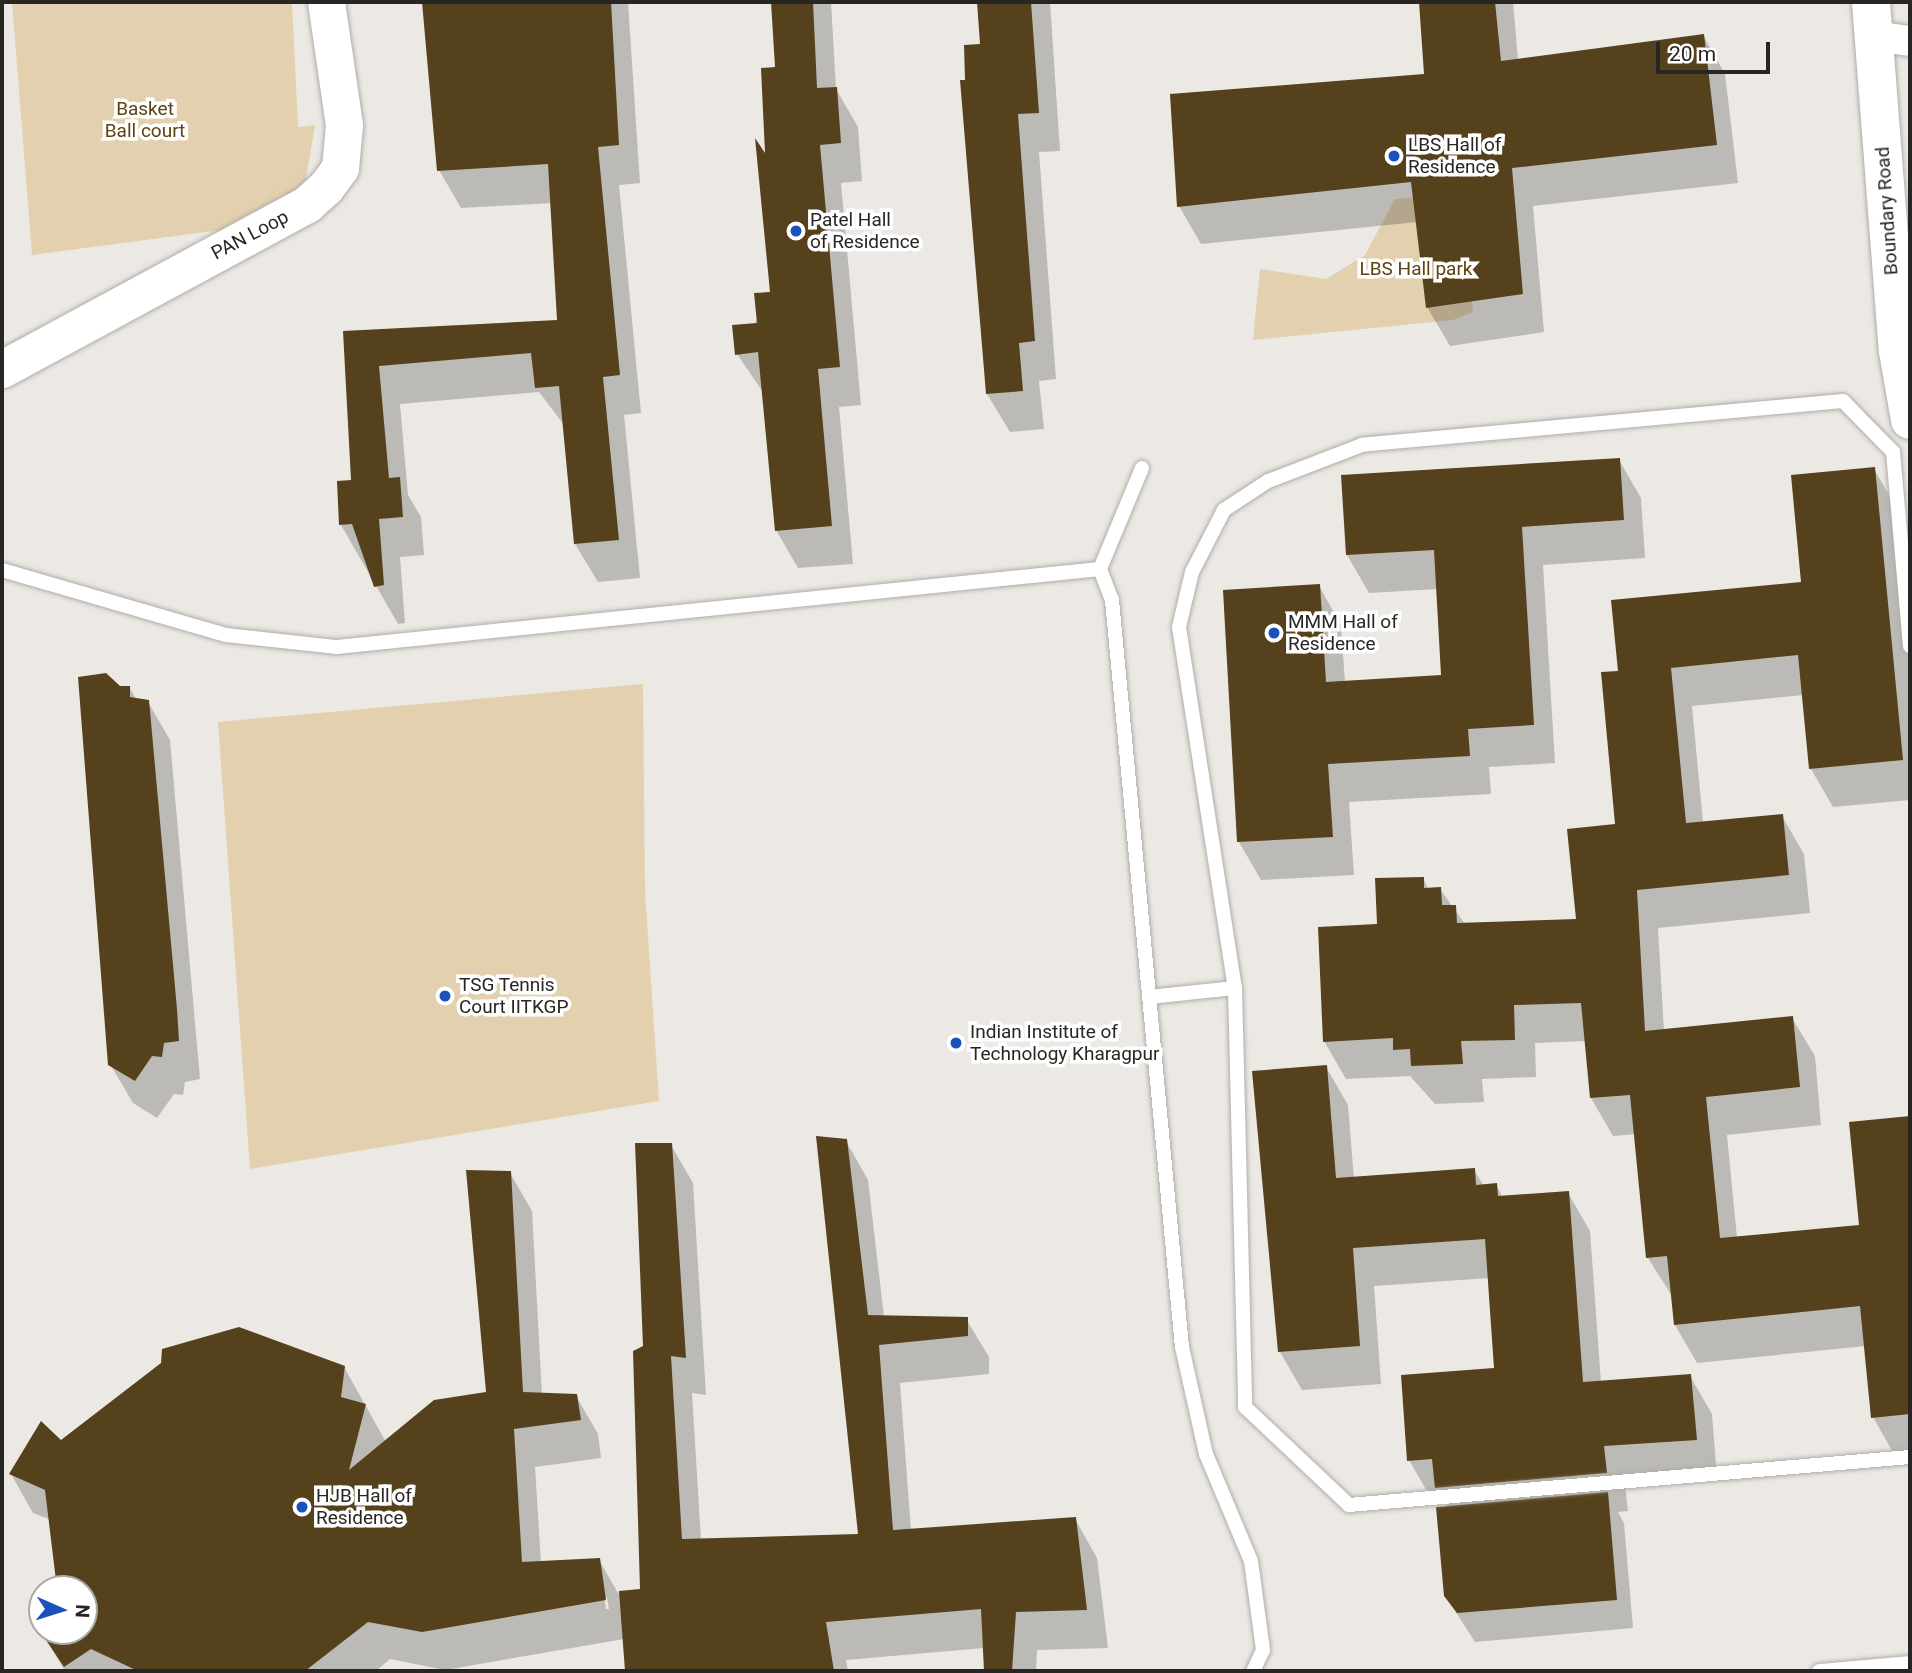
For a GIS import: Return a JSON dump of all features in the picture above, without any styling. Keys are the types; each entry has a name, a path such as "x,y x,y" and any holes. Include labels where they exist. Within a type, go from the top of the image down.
{"main road":[{"name":"Boundary Road","path":"1885,26 1898,351 1910,420"}],"street":[{"name":"PAN Loop","path":"2,369 307,204 326,187 340,168 344,125 326,2"}],"lane":[{"path":"1910,646 1893,452 1843,401 1362,445 1268,481 1224,510 1192,572 1179,627 1235,988 1245,1407 1349,1505 1910,1457"},
{"path":"1142,468 1100,569 1112,600 1182,1347 1206,1454 1251,1561 1263,1650 1253,1671"},
{"path":"2,570 226,635 337,647 1100,569"},
{"path":"1149,997 1235,988"},
{"path":"1819,1671 1910,1663"}],"green space":[{"name":"Basket Ball court","path":"12,2 292,2 298,127 315,125 305,184 236,228 32,255"},
{"name":"LBS Hall park","path":"1464,194 1473,312 1453,320 1253,340 1260,269 1326,279 1365,255 1395,199"},
{"name":"TSG Tennis Court IITKGP","path":"643,684 645,891 659,1101 250,1169 218,722"}],"building":[{"path":"422,2 611,2 619,145 598,147 620,375 603,377 619,540 574,544 559,386 535,388 531,353 379,366 389,478 400,477 403,517 379,519 384,585 374,587 352,524 339,525 337,481 351,480 343,331 557,320 548,164 437,171"},
{"path":"771,2 813,2 817,88 837,87 841,143 820,145 840,367 818,369 832,526 775,531 758,352 735,355 732,325 757,323 754,293 770,292 755,138 765,153 761,68 775,67"},
{"path":"977,2 1031,2 1039,113 1018,114 1035,341 1019,343 1023,391 986,394 960,80 965,80 964,45 980,44"},
{"name":"LBS Hall of Residence","path":"1419,2 1495,2 1501,61 1704,34 1717,145 1512,168 1523,294 1426,308 1411,182 1177,207 1170,94 1424,74"},
{"name":"MMM Hall of Residence","path":"1620,458 1624,520 1522,527 1534,725 1468,729 1470,756 1328,764 1333,837 1237,842 1223,590 1320,584 1326,682 1441,675 1434,550 1346,555 1341,475"},
{"path":"1875,467 1903,760 1809,769 1798,655 1671,668 1686,823 1783,814 1789,875 1637,890 1645,1031 1793,1016 1800,1087 1706,1097 1720,1238 1859,1225 1849,1122 1910,1116 1910,1414 1871,1418 1860,1306 1674,1325 1667,1256 1646,1258 1630,1095 1590,1098 1581,1003 1514,1005 1515,1040 1461,1041 1463,1064 1411,1066 1410,1049 1393,1050 1393,1038 1323,1042 1318,927 1377,924 1375,878 1424,877 1424,888 1441,887 1442,905 1456,905 1457,923 1576,919 1567,829 1615,824 1601,672 1618,671 1611,600 1801,582 1791,475"},
{"path":"106,673 120,686 130,686 130,697 149,700 177,1009 179,1041 164,1043 162,1057 152,1056 135,1081 108,1065 78,677"},
{"path":"1327,1065 1336,1178 1475,1168 1476,1185 1497,1183 1498,1196 1569,1191 1583,1382 1691,1374 1697,1440 1604,1446 1607,1473 1435,1488 1432,1459 1407,1461 1401,1375 1494,1368 1485,1239 1353,1248 1360,1346 1278,1352 1252,1071"},
{"path":"816,1136 847,1139 868,1315 968,1317 968,1336 879,1345 893,1530 1076,1517 1087,1610 1016,1612 1012,1671 984,1671 981,1609 826,1622 834,1671 625,1671 619,1591 640,1589 633,1351 643,1346 635,1143 672,1143 686,1358 671,1356 682,1539 858,1534"},
{"path":"466,1170 511,1171 523,1392 577,1394 581,1420 514,1429 522,1562 600,1558 606,1600 422,1632 368,1622 305,1671 138,1671 91,1649 64,1667 49,1645 98,1645 98,1575 55,1575 45,1490 9,1474 41,1421 61,1440 161,1363 162,1349 239,1327 345,1366 341,1397 366,1404 349,1470 434,1400 486,1392"},
{"path":"1608,1492 1617,1600 1457,1613 1444,1596 1436,1507"}],"place":[{"name":"LBS Hall of Residence","path":"1394,156"},
{"name":"Patel Hall of Residence","path":"796,231"},
{"name":"MMM Hall of Residence","path":"1274,633"},
{"name":"TSG Tennis Court IITKGP","path":"445,996"},
{"name":"Indian Institute of Technology Kharagpur","path":"956,1043"},
{"name":"HJB Hall of Residence","path":"302,1507"}]}
